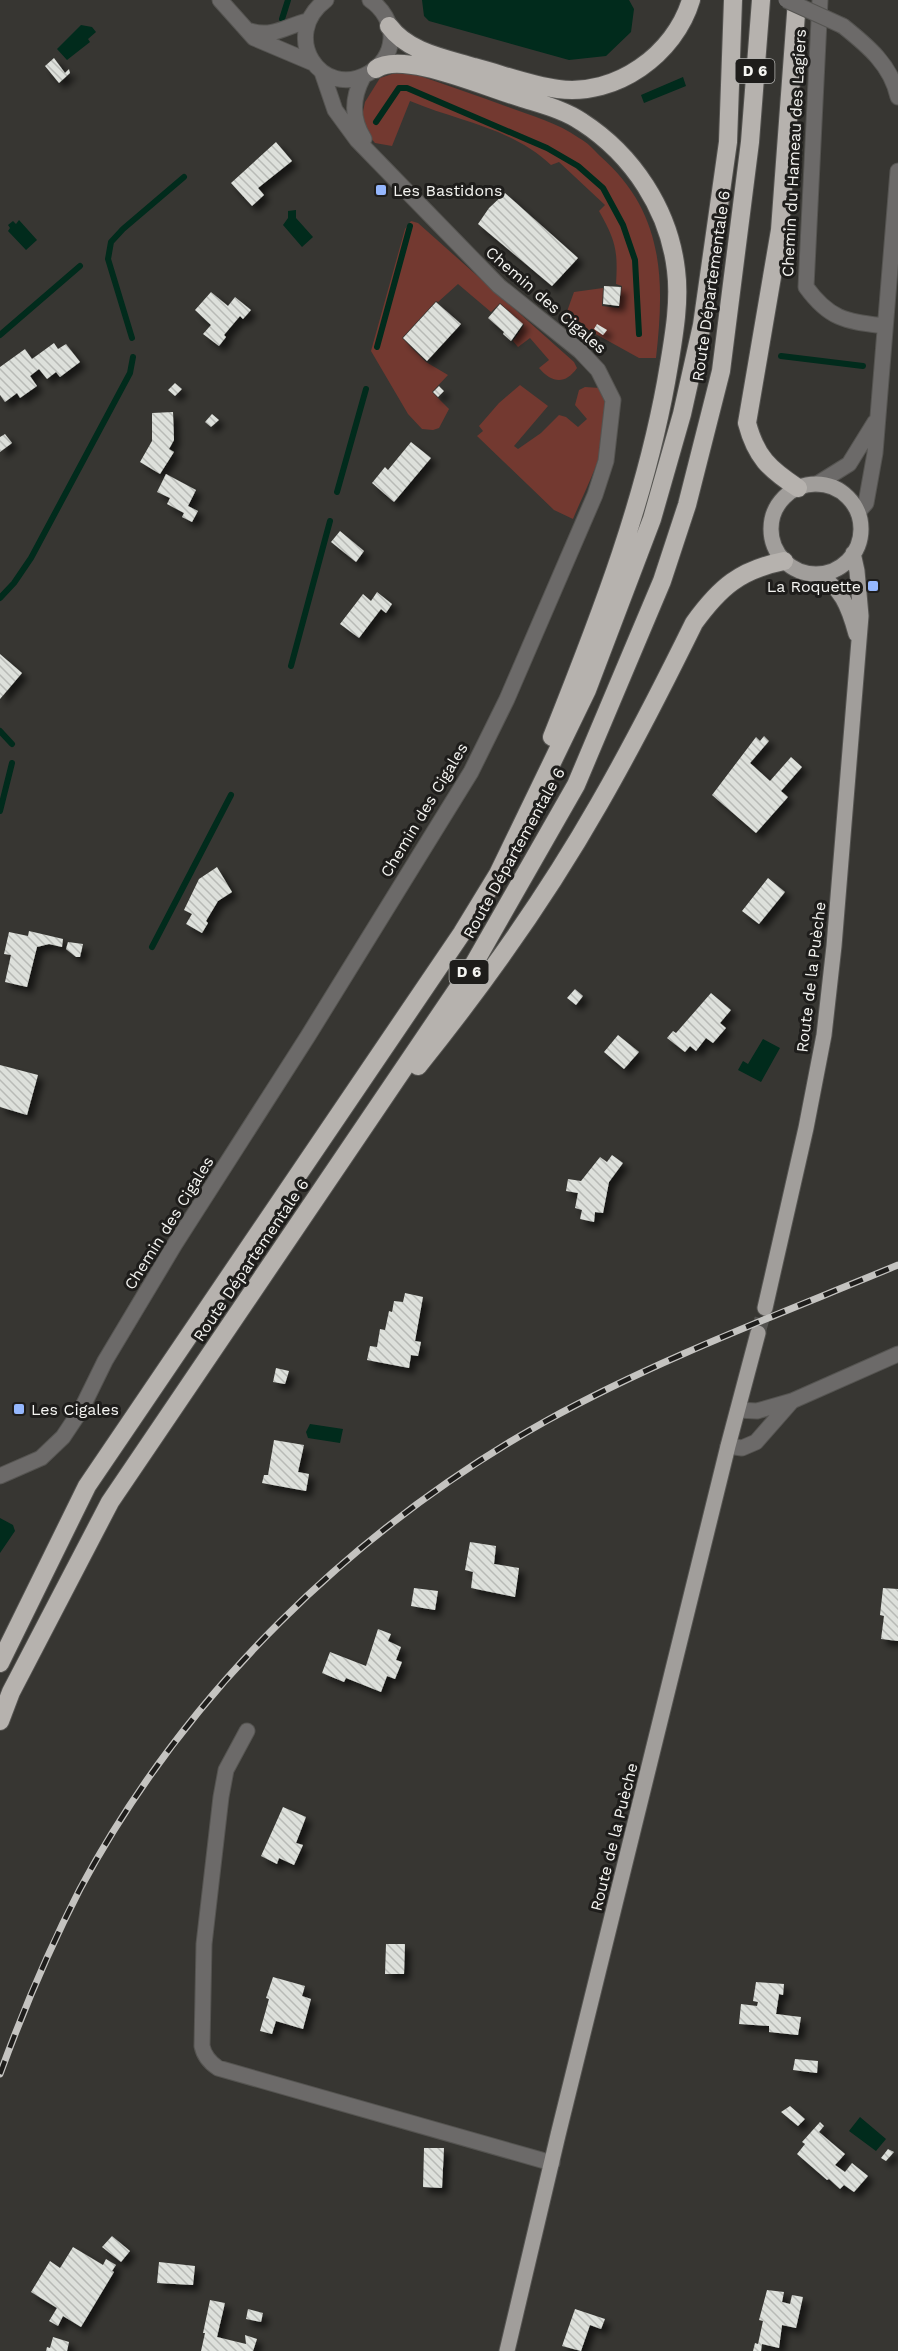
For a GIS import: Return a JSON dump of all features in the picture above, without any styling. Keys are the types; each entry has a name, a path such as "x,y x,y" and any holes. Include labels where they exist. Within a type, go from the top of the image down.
{"highway":[{"path":"386,13 405,42 450,60 559,89 582,89 607,84 649,62 663,50 677,32 691,0"},
{"name":"Route Départementale 6","path":"0,1663 87,1486 462,933 498,874 587,690 652,519 682,414 702,325 728,142 733,0"},
{"name":"Route Départementale 6","path":"0,1721 11,1692 110,1502 471,969 576,785 662,581 687,505 721,371 750,142 761,0"},
{"path":"797,0 780,230 747,423 757,453 778,475 798,488"},
{"path":"369,73 383,64 403,63 437,71 552,107 582,121 609,143 641,176 664,220 676,271 676,321 662,405 643,481 603,608 498,874"},
{"path":"338,1166 458,1017 543,896 599,804 694,623 713,597 737,577 756,568 784,561"}],"main road":[{"path":"817,484 837,489 853,503 861,526 854,554 841,567 815,574 798,571 784,561 772,540 771,527 773,515 787,495 798,488 817,484"},
{"name":"Route de la Puèche","path":"765,1308 806,1128 824,1035 834,946 861,616 854,554"},
{"name":"Route de la Puèche","path":"815,574 828,579 843,597 852,617 859,645"},
{"name":"Route de la Puèche","path":"507,2351 728,1446 758,1333"}],"street":[{"path":"220,0 254,38 318,67 335,78 349,80 369,73"},
{"name":"Chemin des Cigales","path":"0,1476 41,1458 63,1437 81,1410 105,1361 175,1244 308,1036 471,772 507,699 595,495 606,461 613,400 598,370 580,351 499,286 357,140 335,110 318,67 305,43 308,19 304,0"},
{"path":"246,28 262,34 282,32 308,19 326,0"},
{"path":"370,0 386,13"},
{"path":"786,0 843,26 879,58 894,81 898,97"},
{"name":"Chemin du Hameau des Lagiers","path":"820,0 806,287 818,304 834,316 885,326"},
{"name":"Chemin des Cigales","path":"375,157 359,131 353,113 355,92 389,50 391,38 386,13"},
{"path":"858,512 866,503 871,485 898,171"},
{"path":"817,484 849,464 876,419"},
{"path":"738,1410 757,1411 792,1401 898,1354"},
{"path":"728,1446 742,1448 756,1442 792,1401"},
{"path":"246,1731 226,1770 221,1797 204,1944 202,2046 204,2055 218,2068 552,2163"}],"shaded area":[{"path":"422,0 629,0 634,9 631,32 606,56 569,60 429,21 424,16"},
{"path":"81,25 92,27 96,32 88,39 90,42 67,60 57,49"},
{"path":"401,71 562,128 588,144 621,178 637,200 648,224 655,248 660,301 656,358 639,358 565,317 574,292 603,288 602,306 619,308 622,286 616,284 615,246 599,211 605,205 559,162 551,165 535,152 502,134 410,101 392,146 375,143 360,125 365,102 380,78"},
{"path":"683,77 686,86 644,103 641,95"},
{"path":"296,210 296,218 313,237 302,247 283,225 288,218 288,211"},
{"path":"19,220 37,240 26,250 8,231 10,228 8,225 13,221 16,224"},
{"path":"411,221 418,223 574,362 577,368 563,379 549,377 539,368 549,360 530,338 518,347 513,341 524,325 500,303 491,312 458,284 438,302 436,301 402,338 426,362 448,375 432,392 449,409 439,428 422,429 408,414 371,351 405,229"},
{"path":"520,385 548,406 514,446 518,449 541,433 559,415 566,417 578,427 587,419 575,405 579,390 585,387 600,388 605,404 604,437 594,471 573,519 554,510 477,436 483,431 479,426 499,403"},
{"path":"763,1039 780,1048 761,1082 738,1070 743,1061 748,1064"},
{"path":"310,1424 343,1429 340,1443 308,1438 306,1432"},
{"path":"0,1518 13,1525 15,1531 0,1553"},
{"path":"860,2117 886,2139 876,2151 849,2131"}],"building":[{"path":"54,58 65,73 69,69 70,73 59,83 45,66"},
{"path":"276,142 292,161 258,188 264,195 252,206 231,183"},
{"path":"505,193 578,258 552,286 478,224 489,208"},
{"path":"604,286 621,287 619,306 603,304"},
{"path":"211,292 228,306 235,297 251,310 243,319 240,316 224,335 226,337 219,346 203,334 211,325 195,310"},
{"path":"436,302 461,324 427,361 403,338"},
{"path":"500,304 523,324 511,341 488,318"},
{"path":"597,324 607,330 603,335 594,329"},
{"path":"54,343 58,349 66,344 80,362 60,377 56,372 47,379 39,369 30,376 37,386 20,398 17,393 5,402 0,395 0,367 25,349 32,359"},
{"path":"175,383 182,389 175,396 168,390"},
{"path":"439,386 444,391 438,397 433,392"},
{"path":"173,412 174,440 169,449 174,452 160,474 140,462 152,441 152,413"},
{"path":"212,414 219,420 211,427 205,422"},
{"path":"5,434 12,443 0,452 0,437"},
{"path":"411,442 431,458 394,502 372,483 385,467 388,470"},
{"path":"166,474 196,490 188,506 198,511 192,522 182,517 184,513 167,504 170,498 157,492"},
{"path":"340,531 364,551 356,562 331,542"},
{"path":"377,592 392,604 386,613 381,609 359,638 340,624 363,594 371,601"},
{"path":"0,654 22,673 0,699"},
{"path":"764,736 769,741 750,763 770,781 791,757 802,767 781,791 788,797 756,833 712,795 756,737 760,741"},
{"path":"217,867 232,892 218,901 202,933 186,924 192,914 184,910 199,879"},
{"path":"768,878 785,892 759,924 742,911"},
{"path":"29,931 63,939 62,947 49,944 37,947 27,987 5,982 11,955 4,954 9,932 28,936"},
{"path":"68,942 83,944 80,957 76,957 66,949"},
{"path":"575,989 583,996 576,1005 567,998"},
{"path":"711,993 731,1010 720,1023 726,1028 713,1043 706,1038 696,1051 690,1046 685,1052 667,1038 673,1031 676,1033"},
{"path":"618,1035 639,1052 624,1069 604,1052"},
{"path":"0,1065 38,1075 27,1115 0,1107"},
{"path":"612,1155 623,1163 609,1182 603,1213 595,1212 594,1222 580,1219 582,1210 575,1208 578,1193 566,1191 568,1179 581,1181 600,1157 607,1162"},
{"path":"405,1293 423,1297 415,1341 421,1342 418,1356 411,1355 409,1368 367,1360 370,1346 377,1347 380,1329 385,1330 389,1311 392,1312 394,1301 403,1302"},
{"path":"276,1368 289,1371 285,1384 273,1382"},
{"path":"274,1440 304,1445 298,1472 309,1474 306,1491 262,1483 264,1475 268,1475"},
{"path":"470,1542 496,1546 494,1564 519,1568 515,1597 471,1588 473,1572 465,1570"},
{"path":"414,1588 438,1591 435,1610 411,1606"},
{"path":"883,1588 898,1589 898,1641 881,1639 884,1616 880,1615"},
{"path":"378,1629 391,1634 388,1641 401,1647 396,1660 402,1662 395,1679 387,1676 381,1692 346,1678 344,1682 322,1673 330,1652 366,1666"},
{"path":"283,1807 306,1817 296,1843 303,1845 294,1865 279,1858 277,1864 261,1856"},
{"path":"386,1944 405,1944 404,1974 385,1974"},
{"path":"273,1977 305,1986 302,1996 311,1999 303,2029 276,2021 272,2034 260,2031 269,1999 266,1998"},
{"path":"756,1982 784,1984 783,1995 779,1994 776,2014 801,2017 798,2035 769,2032 769,2026 739,2024 741,2004 757,2006 758,2002 753,2001"},
{"path":"795,2059 818,2061 817,2073 793,2070"},
{"path":"790,2106 805,2119 798,2126 781,2112"},
{"path":"820,2122 824,2126 819,2132 845,2154 835,2165 845,2172 852,2163 868,2176 854,2192 844,2185 840,2189 797,2154 805,2144 802,2142"},
{"path":"424,2148 444,2148 442,2188 423,2187"},
{"path":"888,2149 894,2152 886,2161 881,2158"},
{"path":"112,2236 130,2251 121,2262 102,2247"},
{"path":"73,2247 103,2265 106,2259 116,2265 81,2327 63,2316 58,2326 49,2321 57,2308 31,2292 50,2261 60,2268"},
{"path":"159,2262 195,2266 193,2285 157,2283"},
{"path":"767,2290 784,2292 782,2302 790,2304 792,2295 803,2297 796,2328 782,2325 779,2348 762,2344 761,2351 753,2351 755,2343 758,2344 763,2321 759,2320"},
{"path":"210,2300 225,2303 217,2337 246,2344 245,2335 257,2339 253,2351 201,2351"},
{"path":"248,2309 263,2313 261,2322 246,2319"},
{"path":"575,2309 605,2319 601,2329 590,2325 581,2351 562,2346"},
{"path":"53,2337 69,2342 67,2351 46,2351 47,2347 50,2348"}],"waterway":[{"path":"282,19 288,0"},
{"path":"376,122 399,88 407,88 547,148 578,166 603,188 623,225 635,260 639,334"},
{"path":"132,338 108,259 111,242 184,177"},
{"path":"377,347 410,226"},
{"path":"0,335 80,266"},
{"path":"781,356 863,366"},
{"path":"0,598 14,583 31,558 130,373 133,357"},
{"path":"337,492 366,389"},
{"path":"291,666 330,521"},
{"path":"0,731 12,744"},
{"path":"0,811 12,763"},
{"path":"152,947 231,795"}],"tunnel":[{"path":"758,1333 765,1308"}],"railway":[{"path":"0,2074 27,2004 58,1934 80,1889 122,1817 170,1748 223,1683 280,1622 341,1565 407,1512 475,1464 546,1421 675,1357 898,1265"}],"place":[{"name":"Les Bastidons","path":"381,190"},
{"name":"La Roquette","path":"873,586"},
{"name":"Les Cigales","path":"19,1409"}]}
